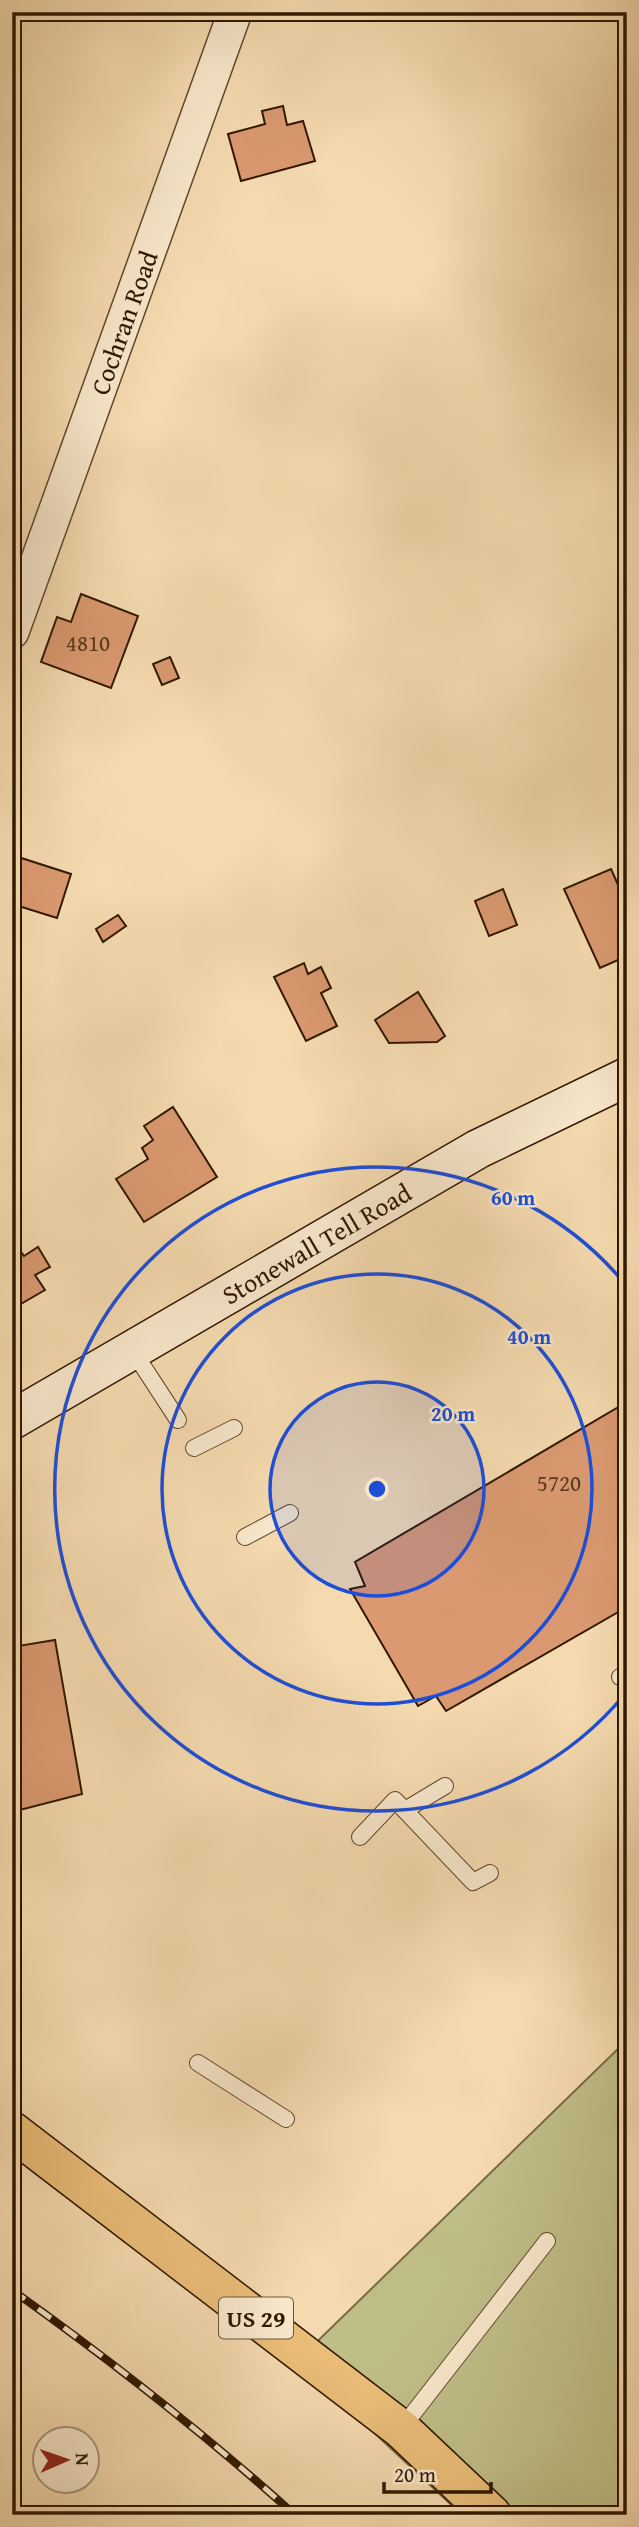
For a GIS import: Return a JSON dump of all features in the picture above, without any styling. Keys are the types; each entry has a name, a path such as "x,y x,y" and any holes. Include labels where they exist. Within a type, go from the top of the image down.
{"main road":[{"name":"US 29","path":"12,2131 401,2429 492,2515"}],"street":[{"name":"Cochran Road","path":"12,632 234,12"},
{"name":"Stonewall Tell Road","path":"12,1420 478,1149 621,1083"}],"lane":[{"path":"132,1351 178,1420"},
{"path":"194,1448 234,1428"},
{"path":"245,1537 290,1513"},
{"path":"405,1810 445,1786"},
{"path":"360,1837 395,1800 473,1882 490,1872"},
{"path":"198,2063 286,2119"},
{"path":"401,2429 547,2241"}],"shaded area":[{"path":"627,2040 627,2515 462,2515 369,2428 292,2366"}],"building":[{"path":"283,106 287,125 303,121 315,161 241,181 228,134 265,124 262,111"},
{"path":"81,594 138,616 111,688 41,662 57,617 71,622"},
{"path":"170,657 179,678 162,685 153,664"},
{"path":"12,855 71,874 57,918 12,904"},
{"path":"611,869 627,905 627,956 600,968 564,889"},
{"path":"503,889 517,925 489,936 475,901"},
{"path":"118,915 126,926 103,942 96,929"},
{"path":"304,963 308,974 321,967 331,988 321,993 337,1026 306,1041 274,977"},
{"path":"418,992 445,1036 437,1042 389,1043 375,1020"},
{"path":"173,1107 217,1177 144,1222 116,1179 148,1159 142,1148 153,1140 144,1126"},
{"path":"17,1246 24,1256 38,1247 50,1267 35,1275 45,1290 12,1309 12,1249"},
{"path":"627,1402 627,1607 446,1711 436,1696 418,1706 350,1589 365,1586 355,1562"},
{"path":"55,1640 82,1794 12,1812 12,1647"}],"railway":[{"path":"12,2290 156,2398 295,2515"}]}
